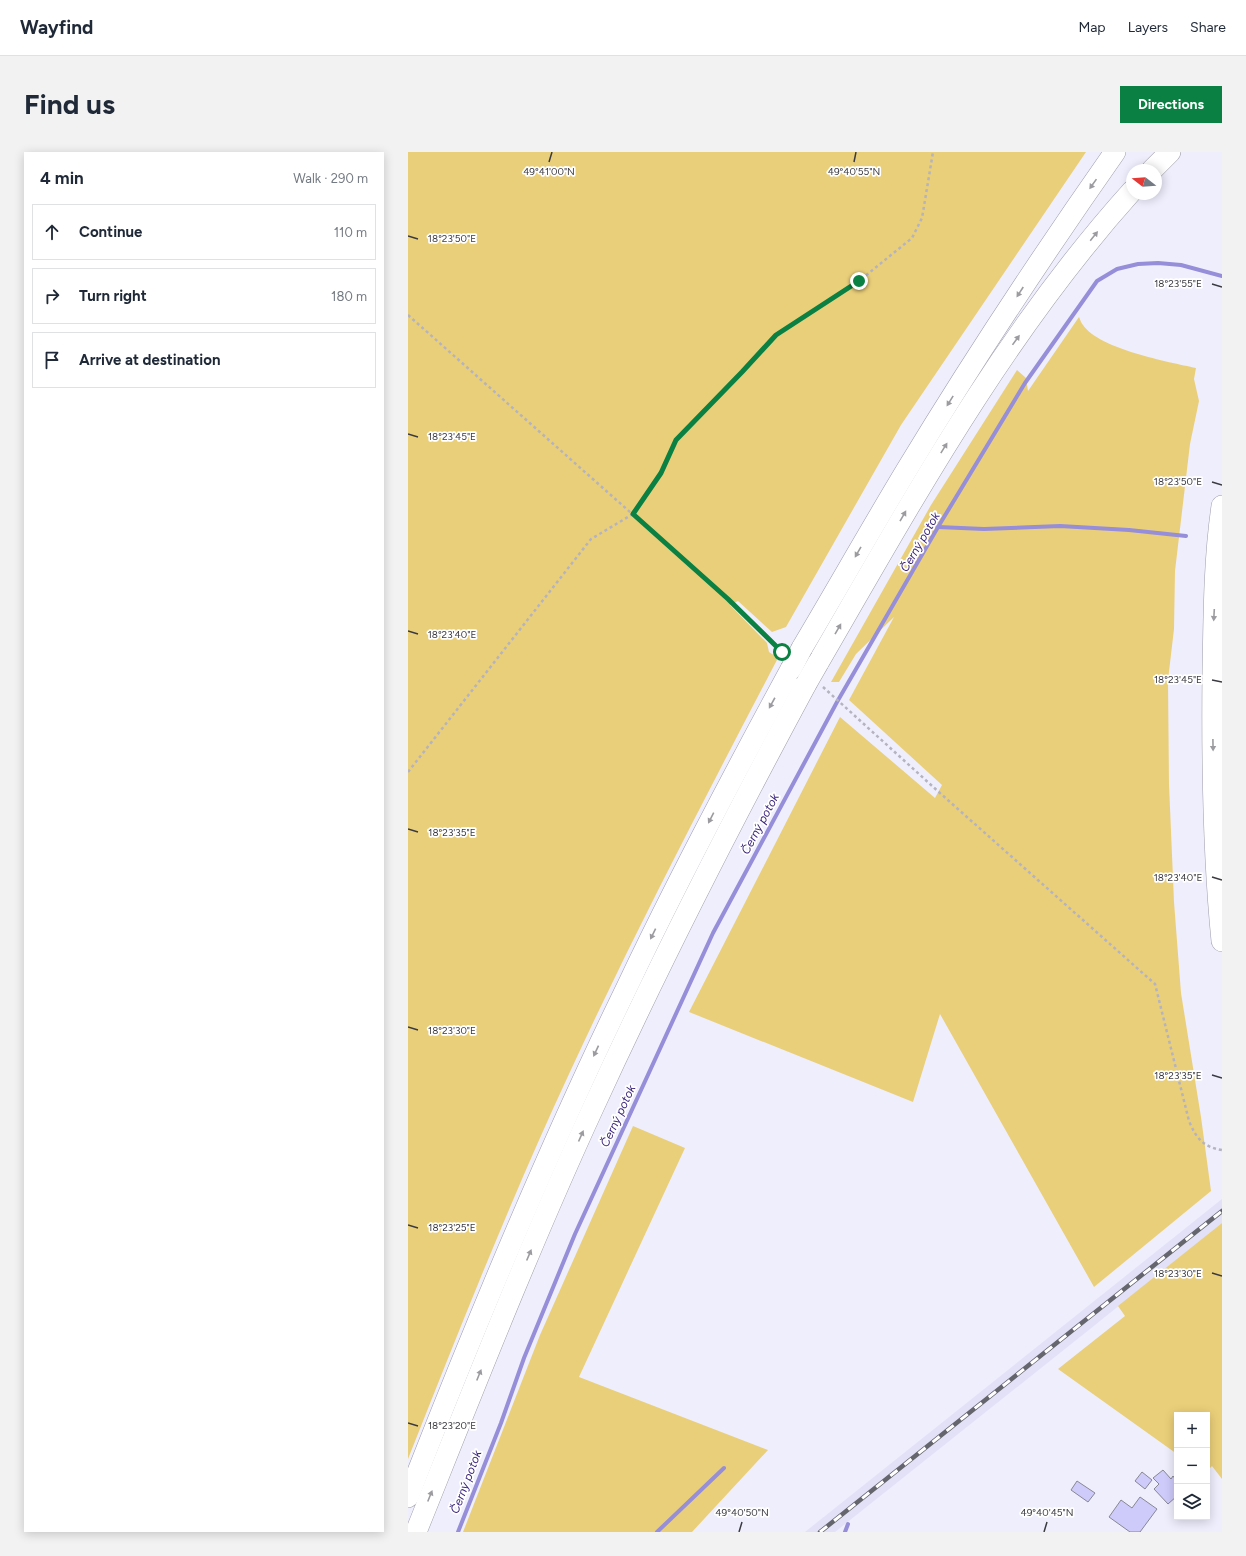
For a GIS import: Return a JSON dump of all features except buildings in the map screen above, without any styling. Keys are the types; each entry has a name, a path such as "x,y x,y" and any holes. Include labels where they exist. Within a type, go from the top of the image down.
{"highway":[{"path":"408,1497 508,1250 580,1086 681,876 738,766 792,656 964,378 1115,152"},
{"path":"1158,164 1170,152"},
{"path":"416,1532 494,1337 539,1230 596,1102 696,893 756,776 813,685 818,663 923,481 981,390 1086,246 1126,198"},
{"path":"1222,506 1214,619 1212,719 1214,816 1219,914 1222,941"}],"path":[{"path":"408,772 591,539 633,514 661,473 676,440 776,335 859,281 912,238 922,218 933,152"},
{"path":"408,315 792,656"},
{"path":"813,685 941,794 1155,984 1189,1121 1194,1134 1202,1142 1211,1147 1222,1150"}],"shaded area":[{"path":"408,152 1086,152 901,425 786,627 772,632 738,601 730,605 767,643 769,652 778,658 697,813 569,1074 506,1218 408,1459"},
{"path":"1079,317 1082,324 1091,333 1119,348 1196,368 1194,379 1199,401 1190,444 1175,571 1174,629 1168,680 1169,784 1174,902 1181,993 1211,1191 1094,1287 940,1014 913,1102 689,1012 840,717 935,798 942,785 849,700 894,617 856,654 839,682 831,682 931,505 1017,370 1026,378 1028,391"},
{"path":"633,1126 685,1148 579,1377 768,1450 692,1532 463,1532 540,1335"},
{"path":"1222,1199 1222,1223 1090,1329 835,1532 805,1532"},
{"path":"1222,1223 1222,1479 1212,1466 1210,1468 1210,1412 1174,1412 1174,1452 1058,1369 1125,1316 1118,1306"}],"waterway":[{"name":"Černý potok","path":"458,1532 501,1423 524,1358 575,1234 713,933 837,702 938,527 1025,383 1097,281 1117,269 1138,264 1158,263 1181,265 1222,276"},
{"path":"938,527 984,529 1060,526 1129,530 1186,536"},
{"path":"657,1532 724,1468"},
{"path":"845,1532 848,1524"}],"railway":[{"path":"820,1532 1222,1211"}],"route":[{"path":"782,652 728,599 633,514 661,473 676,440 776,335 859,281"}]}
